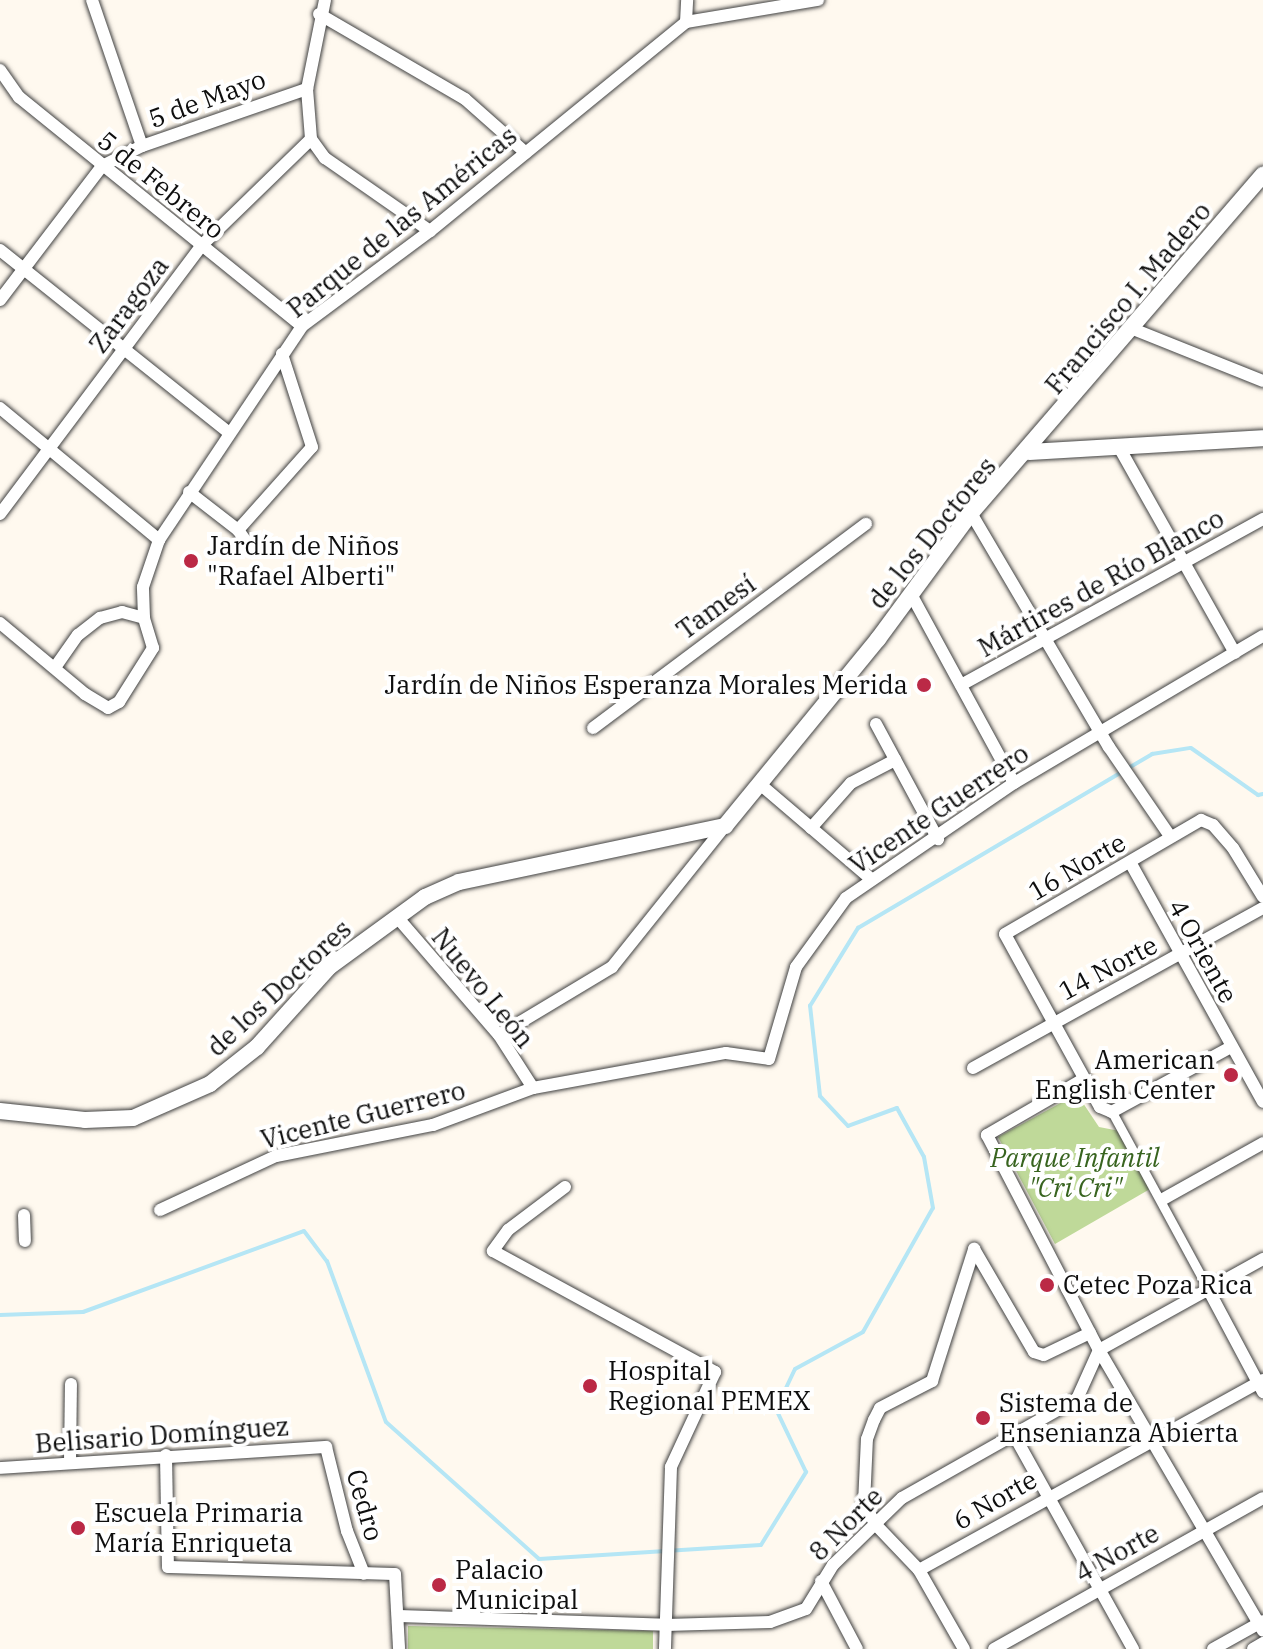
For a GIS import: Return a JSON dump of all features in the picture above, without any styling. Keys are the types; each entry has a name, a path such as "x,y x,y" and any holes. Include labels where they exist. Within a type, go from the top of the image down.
{"street":[{"path":"92,0 142,146"},
{"path":"325,0 319,14 307,89 311,139 325,158 430,231"},
{"path":"687,0 686,22 818,0"},
{"path":"319,14 465,99 526,153"},
{"name":"Parque de las Américas","path":"56,666 85,694 108,708 129,691 153,648 144,618 143,587 159,540 227,431 302,326 430,231 686,22"},
{"name":"5 de Febrero","path":"0,70 19,97 302,326"},
{"name":"5 de Mayo","path":"0,300 102,166 142,146 307,89"},
{"name":"Zaragoza","path":"0,514 201,246 311,139"},
{"name":"Francisco I. Madero","path":"1029,452 1263,175"},
{"path":"0,250 227,431"},
{"path":"1133,329 1263,381"},
{"path":"238,530 312,447 282,354"},
{"path":"0,408 159,540"},
{"name":"de los Doctores","path":"499,1035 612,967 761,785 971,513 1029,452 1120,449 1263,438"},
{"path":"1120,449 1235,653"},
{"path":"189,492 238,530 249,546"},
{"path":"971,513 1109,747 1170,836"},
{"name":"Mártires de Río Blanco","path":"961,685 1263,519"},
{"name":"Tamesí","path":"593,728 866,524"},
{"path":"911,594 1014,783"},
{"path":"0,623 56,666 78,635 100,618 122,612 144,618"},
{"name":"Vicente Guerrero","path":"160,1210 276,1156 433,1125 533,1088 726,1053 773,1060 796,967 846,898 871,879 938,839 1014,783 1099,730 1263,636"},
{"path":"876,724 938,839"},
{"path":"811,828 851,783 895,760"},
{"path":"761,785 871,879"},
{"name":"16 Norte","path":"1053,1022 1005,934 1201,820 1213,825 1263,897"},
{"name":"de los Doctores","path":"0,1111 85,1120 133,1118 210,1084 257,1047 329,967 397,917 459,882 725,826"},
{"name":"4 Oriente","path":"1130,862 1263,1102"},
{"name":"14 Norte","path":"973,1068 1263,908"},
{"name":"Nuevo León","path":"397,917 499,1035 533,1088"},
{"path":"1053,1022 1082,1080 1100,1107 1112,1112 1163,1199 1261,1385"},
{"path":"1112,1112 1231,1047"},
{"path":"1082,1080 987,1135 1099,1350 1262,1625 1213,1649"},
{"path":"1163,1199 1263,1143"},
{"path":"565,1187 508,1230 493,1251 715,1372 671,1467 666,1526 665,1649"},
{"path":"24,1215 25,1241"},
{"path":"964,1649 919,1570 876,1525 864,1504 870,1429 880,1408 932,1381 974,1249 1034,1352 1044,1355 1090,1333"},
{"path":"1099,1350 1263,1259"},
{"name":"8 Norte","path":"399,1616 666,1625 770,1622 806,1609 821,1581 902,1498 1077,1399 1099,1350"},
{"path":"70,1462 71,1384"},
{"name":"6 Norte","path":"919,1570 1048,1495 1261,1385"},
{"path":"1014,1435 1133,1649"},
{"name":"Belisario Domínguez","path":"0,1468 326,1447"},
{"name":"Cedro","path":"326,1447 347,1531 364,1574 395,1574 399,1649"},
{"path":"166,1455 168,1567 364,1574"},
{"name":"4 Norte","path":"994,1649 1263,1498"},
{"path":"821,1581 857,1649"},
{"path":"1253,1649 1263,1643"}],"green space":[{"name":"Parque Infantil \"Cri Cri\"","path":"1077,1094 1099,1127 1125,1132 1150,1189 1055,1244 998,1137"},
{"path":"408,1626 653,1631 653,1649 408,1649"}],"waterway":[{"path":"0,1315 83,1312 304,1231 327,1261 386,1422 539,1559 761,1545 806,1472 776,1409 795,1369 863,1332 933,1208 924,1157 897,1108 848,1126 820,1096 810,1006 858,928 1152,754 1191,748 1258,795 1263,794"}],"place":[{"name":"Jardín de Niños \"Rafael Alberti\"","path":"191,561"},
{"name":"Jardín de Niños Esperanza Morales Merida","path":"924,685"},
{"name":"American English Center","path":"1231,1075"},
{"name":"Cetec Poza Rica","path":"1047,1285"},
{"name":"Hospital Regional PEMEX","path":"590,1386"},
{"name":"Sistema de Ensenianza Abierta","path":"983,1418"},
{"name":"Escuela Primaria María Enriqueta","path":"78,1528"},
{"name":"Palacio Municipal","path":"439,1585"}]}
